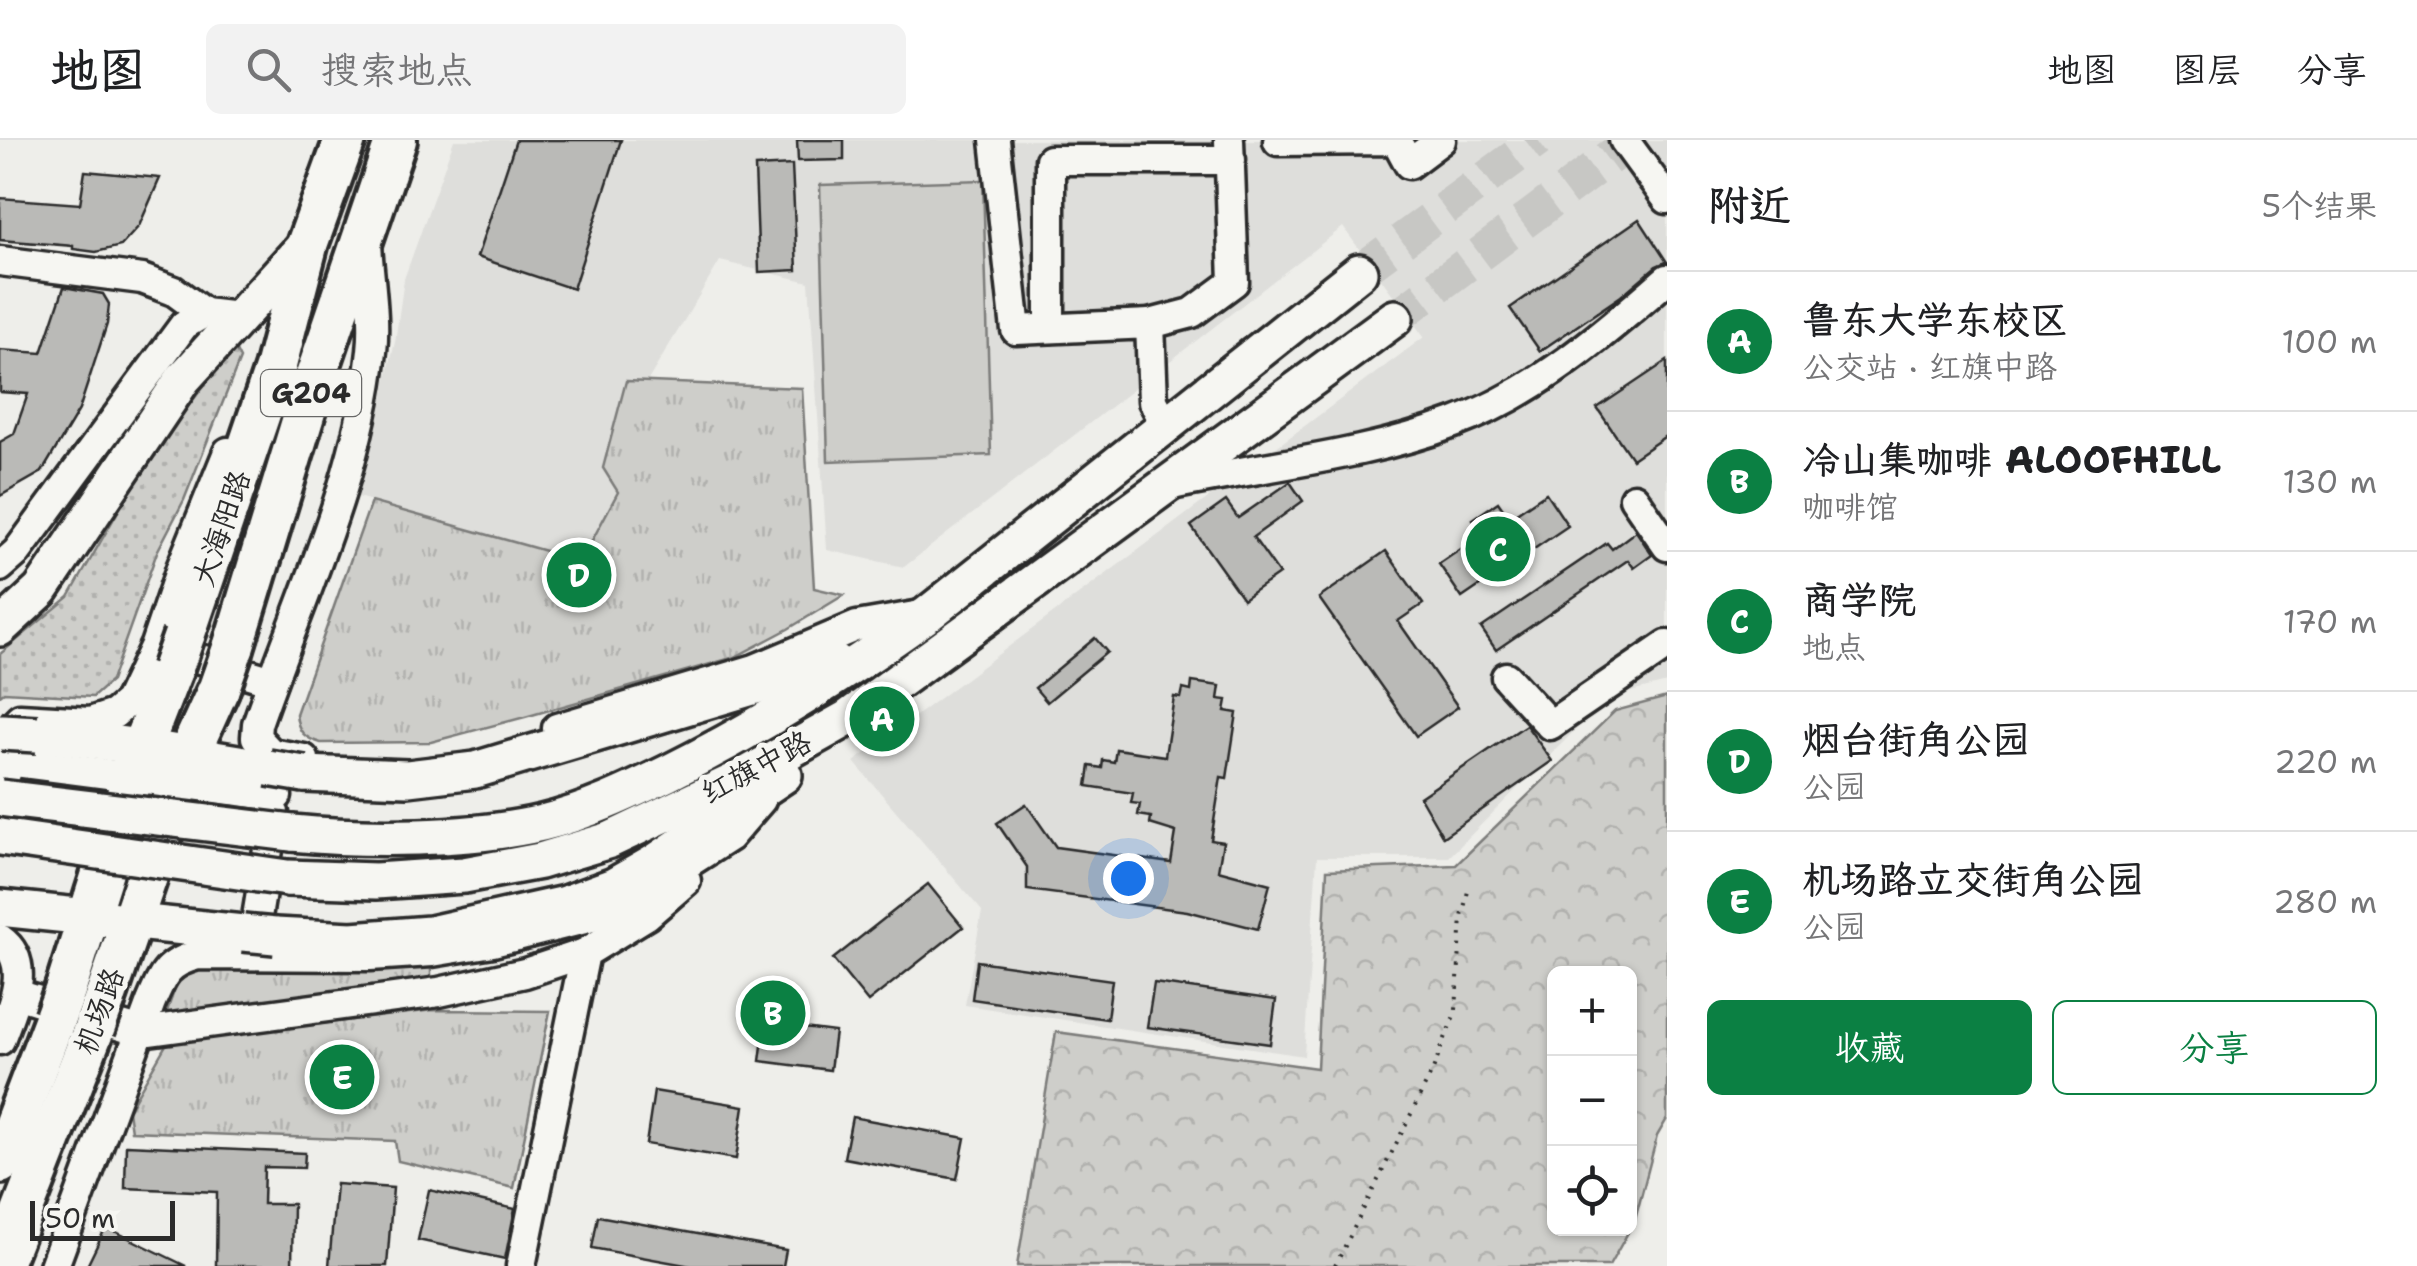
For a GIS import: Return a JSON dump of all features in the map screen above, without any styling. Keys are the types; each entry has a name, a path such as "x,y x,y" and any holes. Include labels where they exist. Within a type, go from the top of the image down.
{"highway":[{"name":"大海阳路","path":"91,915 170,651 274,369 296,256 346,140"},
{"name":"大海阳路","path":"189,754 234,648 314,382 396,140"},
{"name":"机场路","path":"2,1266 100,1014 189,754"},
{"name":"机场路","path":"0,1163 91,915"}],"main road":[{"path":"0,628 41,590 183,379 221,315 296,256"},
{"name":"红旗中路","path":"0,837 328,881 464,875 540,861 880,649 1359,272"},
{"name":"红旗中路","path":"0,798 330,836 604,824 739,778 848,718 1394,318"},
{"path":"3,746 38,734 142,746 283,774 408,778 475,770 880,649"},
{"path":"2,918 91,915 256,941 352,940 430,934 565,904 614,886 654,864 779,779 848,718"}],"lane":[{"path":"995,140 1016,330 1150,324 1192,313 1234,282 1230,150 1050,160 1050,328"},
{"path":"1278,141 1396,140 1409,164 1441,140"},
{"path":"1624,140 1667,199"},
{"path":"256,941 283,774 256,737 257,724 326,536 355,442 372,348 366,226"},
{"path":"0,262 142,279 221,315"},
{"path":"1166,486 1336,457 1454,423 1508,398 1588,348 1667,279"},
{"path":"0,567 17,552 184,325 221,315"},
{"path":"1150,324 1153,401 1166,425"},
{"path":"1634,498 1667,546"},
{"path":"3,746 283,774 358,762 442,760 488,750 756,669 857,626 928,614"},
{"path":"1506,677 1550,724 1667,644"},
{"path":"0,789 3,746 20,718 102,720 124,707 170,651 272,680"},
{"path":"54,1266 158,985 174,963 256,941 370,956 432,952 493,942 593,917 632,899 729,836 779,779"},
{"path":"16,994 141,1032 439,992 525,973 584,953 647,916 686,882 702,854"},
{"path":"0,1040 16,994 16,962 2,918"},
{"path":"521,1266 584,953"}],"path":[{"path":"1335,1266 1433,1070 1456,1010 1462,918 1468,891"}],"shaded area":[{"path":"454,140 1667,140 1667,683 1607,698 1449,857 1317,857 1304,1056 965,1005 982,911 854,762 1424,337 1343,227 904,567 827,550 809,282 720,261 647,382 626,381 618,492 581,561 358,497 395,342 404,279"}],"green space":[{"path":"983,180 991,455 828,461 820,185"},
{"path":"230,351 236,351 240,359 184,500 157,552 111,681 93,697 4,692 0,695 0,654 69,597 145,464"},
{"path":"626,381 802,388 814,588 844,595 735,657 431,742 321,743 306,736 296,714 371,502 581,561 618,492 603,468"},
{"path":"1667,697 1667,1119 1657,1136 1637,1212 1637,966 1547,966 1547,1236 1626,1236 1609,1266 1017,1266 1056,1032 1317,1068 1327,870 1456,865 1615,711"},
{"path":"431,963 431,982 170,1017 166,1014 186,966"},
{"path":"433,1010 550,1011 514,1188 398,1161 395,1141 131,1131 128,1111 167,1043"}],"building":[{"path":"516,140 621,140 573,289 477,257"},
{"path":"797,140 844,140 844,160 798,161"},
{"path":"792,165 797,270 759,272 755,167"},
{"path":"85,171 160,178 139,226 121,246 96,252 73,246 0,240 0,198 80,204"},
{"path":"1639,219 1667,262 1656,266 1621,296 1540,351 1510,308"},
{"path":"64,287 103,294 109,304 107,324 79,410 42,472 0,496 0,442 14,434 28,394 0,392 0,350 42,353"},
{"path":"1667,361 1667,435 1632,459 1597,408"},
{"path":"1290,482 1303,501 1253,537 1279,574 1243,599 1191,526 1226,501 1238,518"},
{"path":"1546,493 1568,526 1462,598 1439,564 1483,534 1473,519 1498,502 1509,518"},
{"path":"1636,531 1652,555 1634,568 1628,560 1496,650 1481,628 1607,543 1612,549"},
{"path":"1386,551 1423,604 1398,621 1458,707 1416,736 1319,598"},
{"path":"1095,638 1107,652 1047,702 1035,688"},
{"path":"1192,682 1220,686 1218,699 1227,700 1225,711 1237,713 1227,778 1221,777 1211,840 1223,842 1218,870 1270,884 1258,929 1187,911 1027,890 1027,867 997,823 1026,804 1056,847 1171,863 1176,832 1150,824 1151,817 1138,815 1140,804 1131,803 1133,793 1087,786 1090,766 1102,768 1103,760 1114,762 1116,749 1165,756 1174,697 1181,698 1183,689 1191,691"},
{"path":"1526,725 1552,761 1443,837 1420,797"},
{"path":"928,884 963,927 868,1002 833,959"},
{"path":"977,961 1112,980 1107,1019 972,999"},
{"path":"1154,983 1276,1000 1270,1044 1147,1027"},
{"path":"765,1023 835,1032 830,1070 760,1061"},
{"path":"654,1091 744,1106 736,1159 646,1144"},
{"path":"852,1117 965,1138 957,1179 844,1158"},
{"path":"126,1145 305,1153 304,1168 264,1167 263,1204 293,1204 292,1266 216,1266 217,1192 125,1188"},
{"path":"336,1184 393,1188 387,1266 329,1266"},
{"path":"429,1190 515,1209 505,1259 418,1240"},
{"path":"598,1216 786,1250 783,1266 691,1266 592,1248"},
{"path":"106,1227 186,1266 87,1266"}],"tunnel":[{"path":"1359,272 1538,140"},
{"path":"1395,318 1633,140"}],"place":[{"name":"商学院","path":"1498,549"},
{"name":"烟台街角公园","path":"579,575"},
{"name":"鲁东大学东校区","path":"882,719"},
{"name":"冷山集咖啡 ALOOFHILL","path":"773,1013"},
{"name":"机场路立交街角公园","path":"342,1077"}]}
